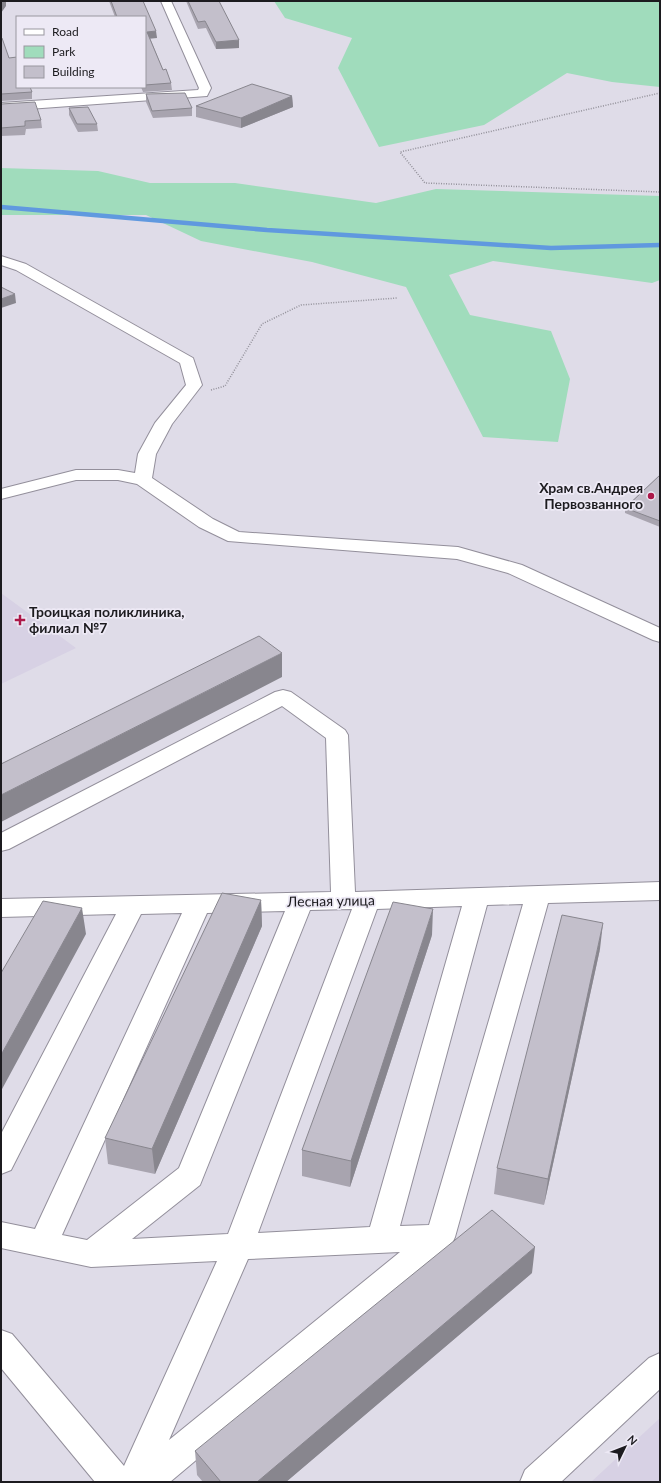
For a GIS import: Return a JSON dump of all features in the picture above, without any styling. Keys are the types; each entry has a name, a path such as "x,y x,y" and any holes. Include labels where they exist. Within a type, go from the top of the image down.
{"street":[{"path":"1,107 202,93 205,88 166,1"},
{"path":"1,260 21,267 187,361 194,385 164,423 147,454 143,480"},
{"path":"2,494 76,475 118,475 143,480 206,523 235,537 458,553 515,569 660,636"},
{"path":"1,842 283,698 337,734 355,900 238,1248 134,1482"},
{"name":"Лесная улица","path":"1,908 660,891"},
{"path":"144,1482 440,1237 538,895"},
{"path":"381,1240 477,896"},
{"path":"91,1254 190,1176 301,901"},
{"path":"43,1244 199,904"},
{"path":"1,1162 134,905"},
{"path":"1,1235 91,1254 440,1237"},
{"path":"1,1344 116,1482"},
{"path":"537,1482 660,1368"}],"path":[{"path":"660,93 400,152 425,182 660,192"},
{"path":"185,396 225,386 262,324 301,305 397,298"}],"shaded area":[{"name":"Троицкая поликлиника, филиал №7","path":"1,593 76,648 1,684"},
{"path":"660,1418 660,1482 591,1482"}],"green space":[{"path":"274,1 660,1 660,87 612,82 567,73 484,125 379,147 338,68 352,38 285,18"},
{"path":"1,168 98,171 150,183 235,183 376,203 436,189 660,196 660,280 652,283 493,261 449,275 470,315 551,331 570,379 558,442 483,437 406,287 312,262 201,241 146,215 1,215"}],"building":[{"path":"111,1 143,1 156,31 147,32 163,70 166,69 171,83 146,85 146,16 117,16"},
{"path":"188,1 219,1 239,40 216,42 205,21 198,22"},
{"path":"2,38 9,58 16,57 16,88 30,88 32,92 1,94"},
{"path":"252,84 292,96 241,118 196,106"},
{"path":"185,93 192,108 152,111 146,94"},
{"path":"35,102 41,120 25,121 25,126 1,128 1,104"},
{"path":"88,107 97,124 77,124 69,108"},
{"path":"1,287 15,294 1,299"},
{"name":"Храм св.Андрея Первозванного","path":"660,475 660,521 625,508"},
{"path":"259,636 282,653 1,795 1,764"},
{"path":"222,893 261,900 152,1149 105,1138"},
{"path":"43,901 82,908 1,1055 1,973"},
{"path":"393,902 433,909 351,1161 302,1150"},
{"path":"562,915 603,923 548,1179 497,1168"},
{"path":"492,1210 535,1247 257,1482 221,1482 195,1451"}],"waterway":[{"path":"1,207 267,230 551,248 660,245"}],"place":[{"name":"Храм св.Андрея Первозванного","path":"651,496"},
{"name":"Троицкая поликлиника, филиал №7","path":"20,620"}]}
